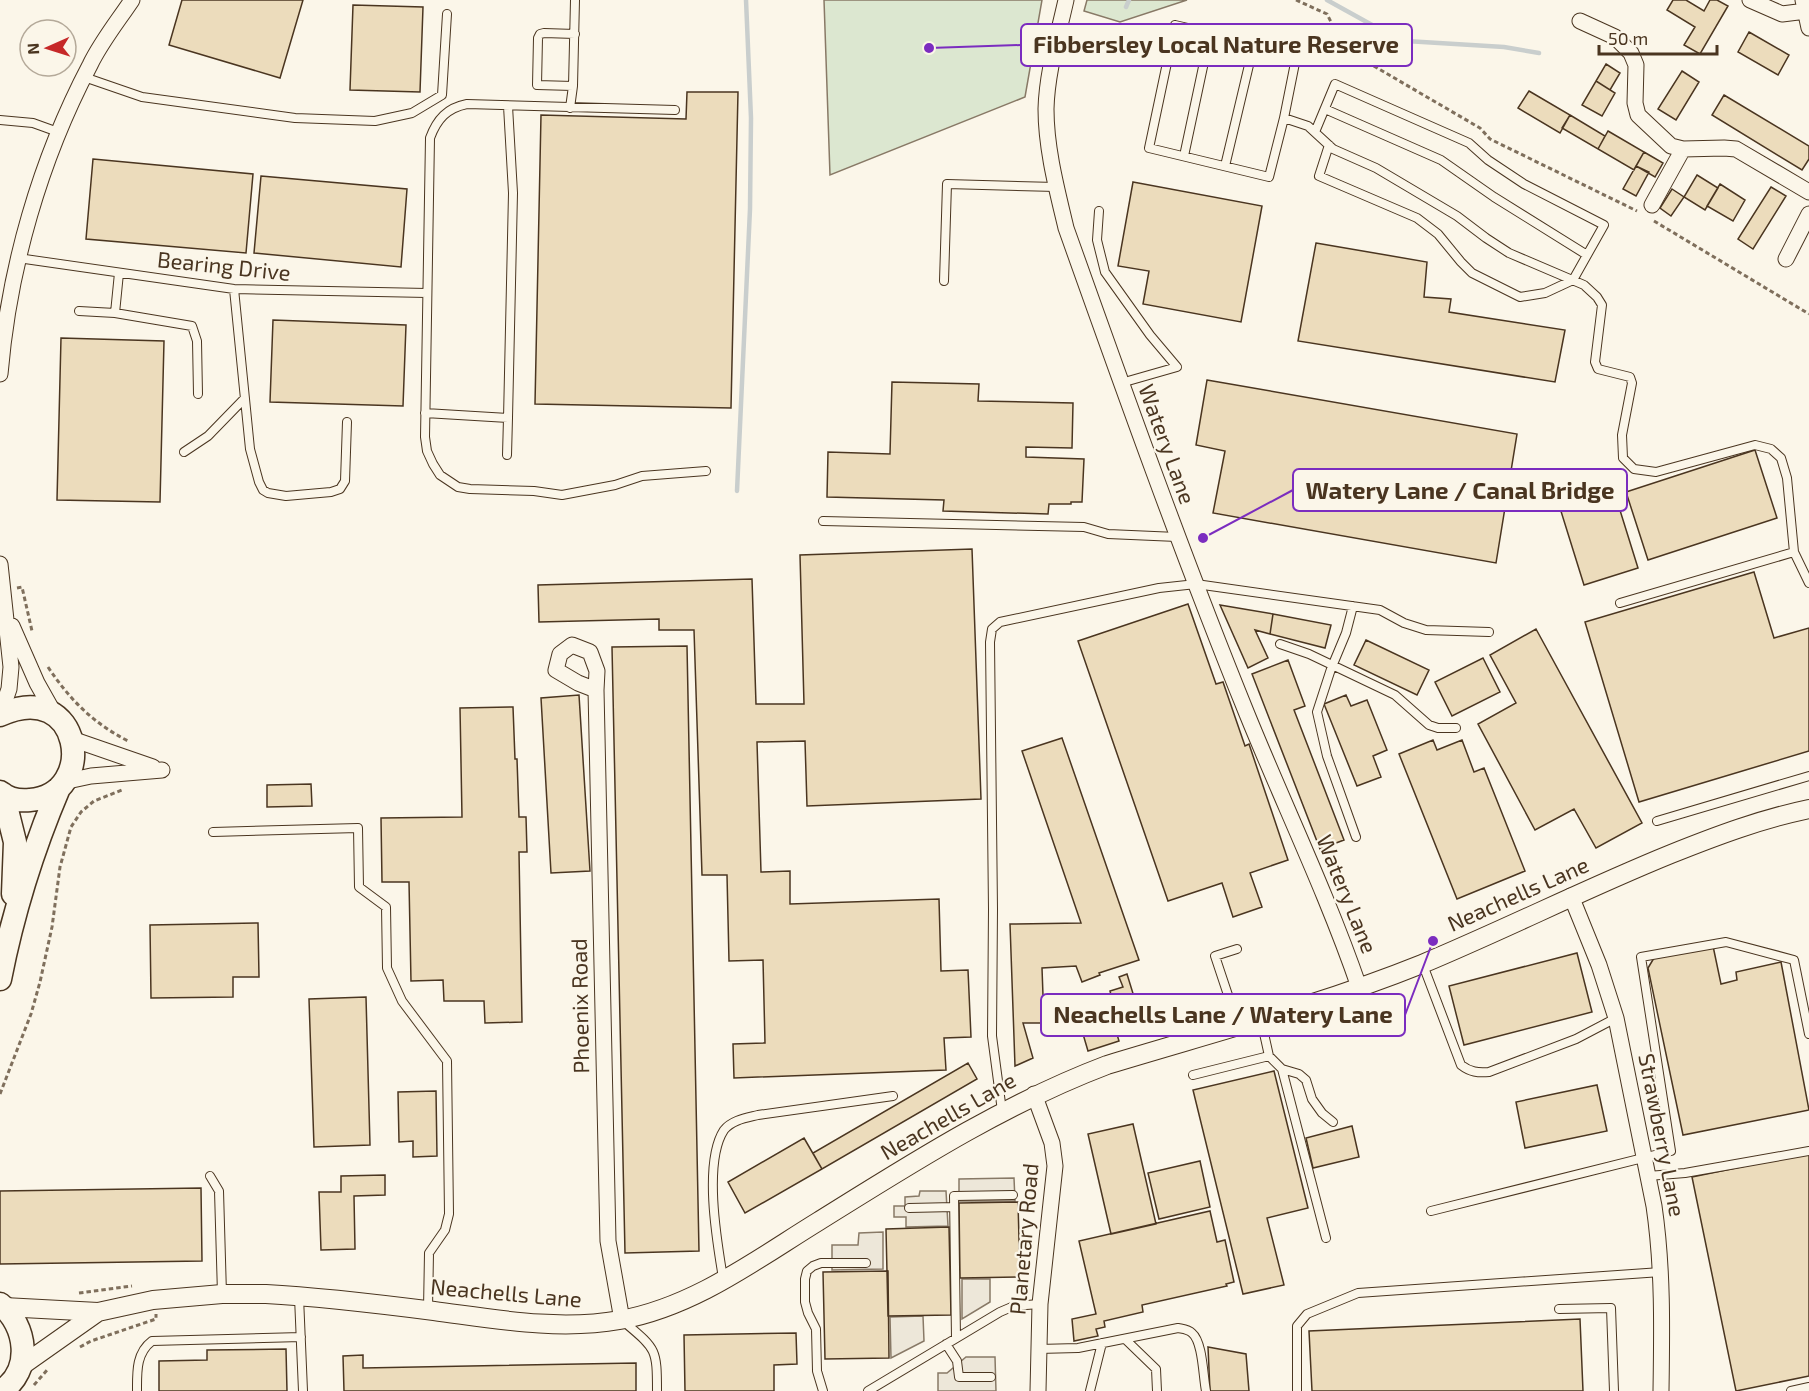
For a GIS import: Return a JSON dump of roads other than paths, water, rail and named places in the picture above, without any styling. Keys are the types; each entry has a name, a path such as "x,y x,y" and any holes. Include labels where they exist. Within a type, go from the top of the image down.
{"main road":[{"path":"0,715 18,707 36,707 55,715 67,727 72,739 74,755 71,770 61,785 42,828 9,935 0,979"},
{"path":"1,793 20,801 42,799 61,785"},
{"path":"1,793 15,842 14,886 9,935"},
{"path":"2,1306 15,1319 22,1335 24,1351 14,1379 4,1390"}],"street":[{"path":"0,374 3,342 18,258 35,198 58,132 90,63 132,0"},
{"name":"Watery Lane","path":"1066,0 1051,62 1046,110 1049,147 1066,228 1177,537 1248,716 1340,931 1359,987"},
{"path":"1750,0 1782,14 1805,5 1809,28"},
{"path":"1580,21 1615,37 1631,53 1636,65 1635,104 1638,115 1671,146 1683,149 1736,149 1809,192"},
{"path":"1652,205 1683,149"},
{"path":"1786,259 1809,214"},
{"path":"0,564 11,667 9,689 0,715"},
{"path":"7,615 37,683 55,715"},
{"name":"Phoenix Road","path":"596,690 608,1242 622,1320"},
{"path":"61,785 130,766 72,739"},
{"name":"Neachells Lane","path":"2,1306 98,1312 153,1300 222,1294 299,1296 545,1324 595,1324 622,1320 677,1303 723,1280 898,1172 1034,1094 1107,1065 1359,987 1422,963 1571,896 1717,836 1809,809"},
{"name":"Strawberry Lane","path":"1571,896 1599,965 1616,1018 1659,1235 1663,1313 1661,1391"},
{"name":"Planetary Road","path":"1034,1094 1052,1143 1055,1166 1040,1304 1038,1391"},
{"name":"Neachells Lane","path":"20,1367 98,1312"}],"lane":[{"path":"570,108 573,86 575,0"},
{"path":"84,77 142,97 295,118 375,121 412,113 442,95 447,14"},
{"path":"1175,25 1254,44 1296,53 1284,118 1269,177 1149,148 1175,25"},
{"path":"573,86 537,85 540,34 574,34"},
{"path":"1184,156 1210,34"},
{"path":"1225,166 1254,44"},
{"path":"1315,132 1335,84 1469,143 1488,160 1524,184 1604,225 1573,280 1545,293 1520,297 1472,273 1438,234 1417,218 1319,176 1329,146"},
{"path":"675,110 467,104 447,111 439,118 430,138 426,444 433,464 441,475 458,487 562,495 615,485 642,476 706,471"},
{"path":"507,455 513,193 508,106"},
{"path":"1325,109 1441,160 1494,197 1587,255"},
{"path":"1284,118 1308,126 1333,149 1376,168 1447,210 1509,253 1584,285 1597,297 1602,305 1595,362 1598,369 1630,377 1632,383 1622,435 1623,458 1634,468 1656,472 1755,445 1771,448 1781,458 1787,478 1794,552 1809,583"},
{"path":"0,120 33,123 58,132"},
{"path":"944,281 947,184 1056,187"},
{"path":"1099,211 1097,240 1105,272 1150,335 1177,367 1121,382"},
{"name":"Bearing Drive","path":"18,258 234,290 427,293"},
{"path":"115,313 119,273"},
{"path":"234,290 244,399 254,466 259,482 268,493 286,496 332,492 340,489 345,481 346,422"},
{"path":"79,311 115,313 192,326 197,341 198,394"},
{"path":"184,452 208,436 244,399"},
{"path":"425,413 508,418"},
{"path":"823,522 1084,527 1108,534 1177,537"},
{"path":"1620,603 1794,552"},
{"path":"1002,1111 992,1036 990,653 992,629 1000,622 1159,588 1196,584 1380,610 1404,623 1426,630 1489,632"},
{"path":"1353,606 1346,633 1317,712 1327,756 1356,837"},
{"path":"1280,644 1309,654 1395,695 1429,724 1438,728 1456,728"},
{"path":"1657,821 1809,776"},
{"path":"213,832 357,828 359,887 386,907 387,968 402,1001 447,1061 449,1214 440,1240 429,1253 428,1310"},
{"path":"1431,1211 1671,1151 1641,957 1726,942 1794,960 1809,1034"},
{"path":"1237,949 1215,956 1238,1025"},
{"path":"1422,963 1461,1065 1468,1071 1489,1072 1576,1039 1616,1018"},
{"path":"1260,1019 1269,1056 1282,1069 1299,1074 1306,1080 1312,1099 1322,1113 1333,1122"},
{"path":"1193,1075 1269,1056"},
{"path":"1282,1069 1326,1238"},
{"path":"723,1280 715,1227 714,1155 724,1130 739,1120 758,1115 893,1096"},
{"path":"1648,1176 1684,1173 1809,1151"},
{"path":"210,1176 219,1191 222,1294"},
{"path":"956,1338 954,1196 1014,1195"},
{"path":"909,1208 954,1207"},
{"path":"823,1391 817,1371 816,1329 805,1302 807,1271 821,1263 866,1263"},
{"path":"1297,1391 1297,1326 1307,1314 1358,1293 1661,1272"},
{"path":"299,1296 303,1391"},
{"path":"868,1391 1014,1306 1040,1304"},
{"path":"1559,1309 1611,1308 1614,1391"},
{"path":"622,1320 648,1342 654,1352 657,1361 657,1391"},
{"path":"1038,1349 1078,1348 1178,1328 1186,1329 1192,1333 1199,1345 1206,1391"},
{"path":"137,1391 137,1369 143,1347 152,1341 301,1337"},
{"path":"1125,1339 1156,1369 1157,1391"},
{"path":"1090,1391 1102,1343"},
{"path":"946,1344 957,1361 959,1377 991,1377"},
{"path":"1791,1391 1809,1387"}],"waterway":[{"path":"737,491 750,209 751,118 746,0"},
{"path":"1126,7 1129,0"},
{"path":"1327,0 1392,36 1406,41 1504,47 1539,53"}],"place":[{"name":"Fibbersley Local Nature Reserve","path":"929,48"},
{"name":"Watery Lane / Canal Bridge","path":"1203,538"},
{"name":"Neachells Lane / Watery Lane","path":"1433,941"}]}
